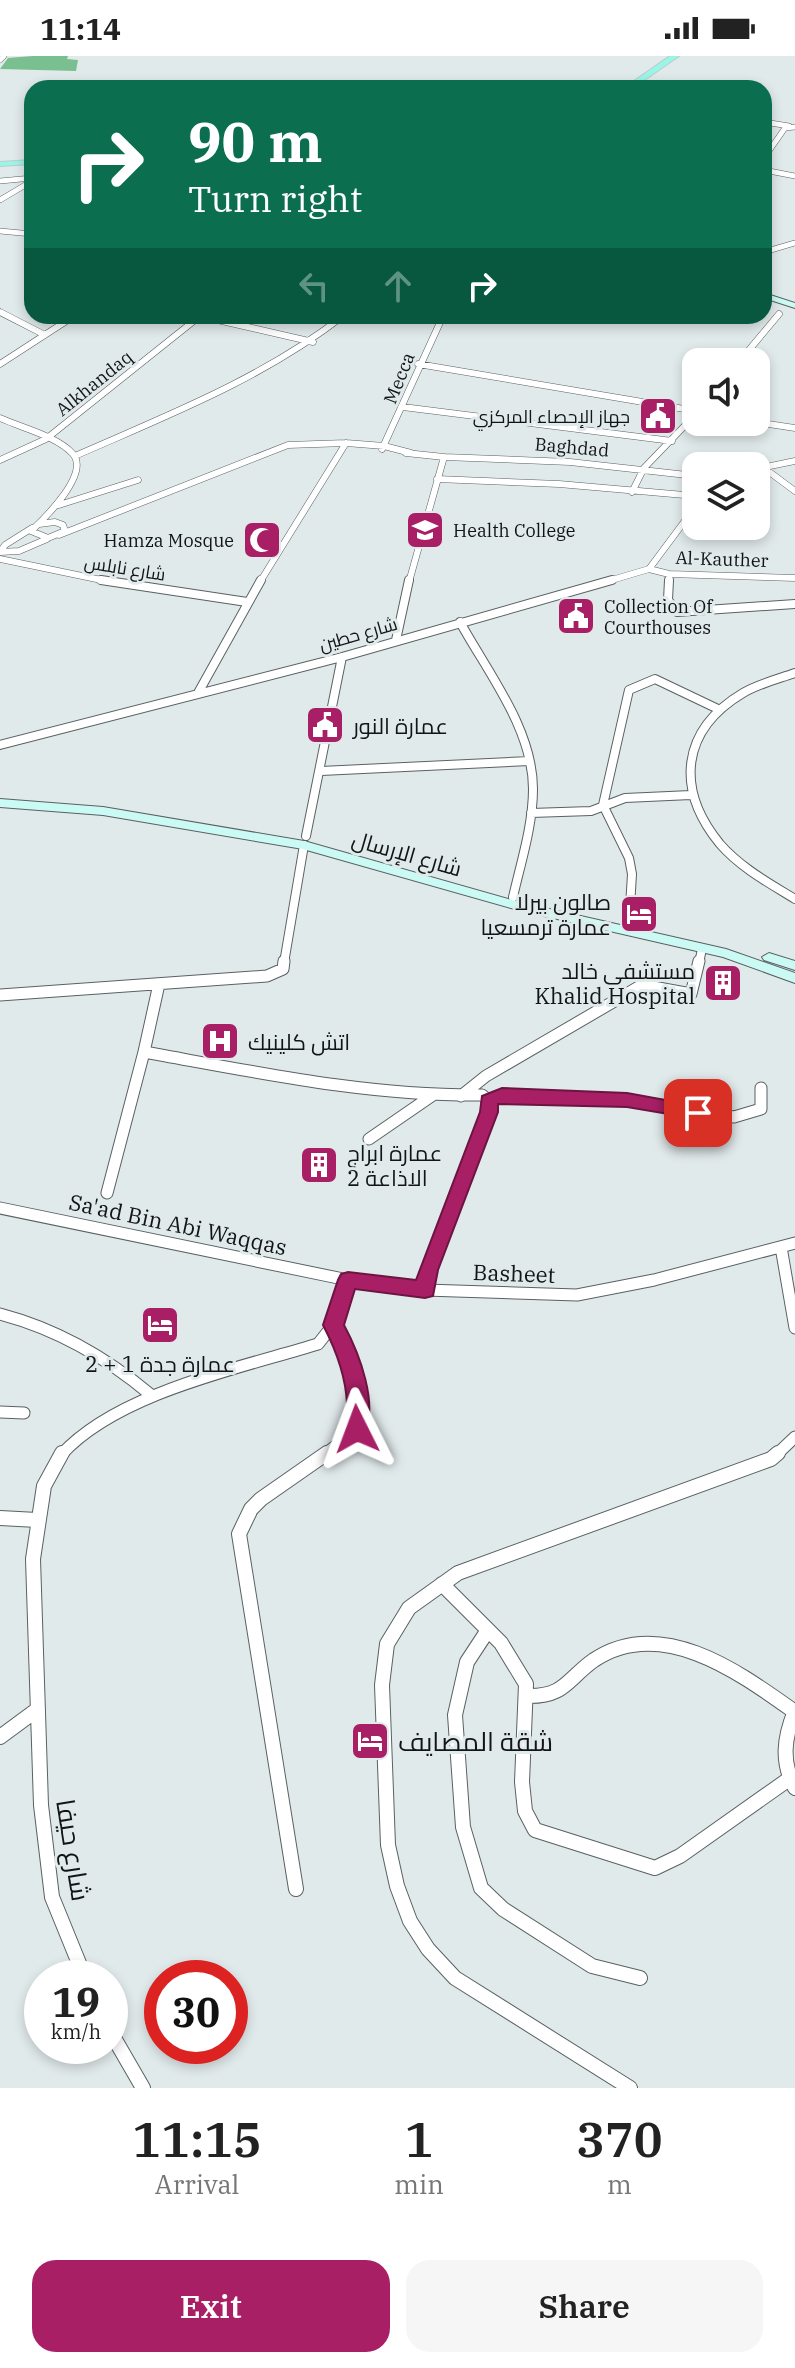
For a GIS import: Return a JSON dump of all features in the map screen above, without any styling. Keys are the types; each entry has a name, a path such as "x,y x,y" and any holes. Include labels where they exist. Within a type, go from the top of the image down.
{"main road":[{"path":"632,80 660,56"},
{"path":"640,80 675,56"},
{"path":"0,164 24,162"},
{"path":"772,296 795,305"},
{"path":"772,297 795,305"},
{"path":"775,299 779,314 795,305"},
{"name":"شارع الإرسال","path":"0,796 104,808 305,841 512,900 726,953 795,978"},
{"name":"شارع الإرسال","path":"0,803 104,808"},
{"name":"شارع الإرسال","path":"512,900 727,943 795,966"}],"street":[{"path":"772,123 793,127"},
{"path":"772,146 780,133 793,127"},
{"path":"772,172 795,176"},
{"path":"0,181 24,180"},
{"path":"0,200 24,184"},
{"path":"0,231 24,233"},
{"path":"772,250 795,243"},
{"path":"0,312 45,335"},
{"path":"772,322 779,314"},
{"path":"0,364 62,324"},
{"name":"Alkhandaq","path":"0,460 46,439 190,324"},
{"path":"235,324 313,342"},
{"path":"75,456 273,366 313,342 334,324"},
{"name":"Mecca","path":"382,449 403,407 418,364 439,324"},
{"path":"751,348 771,324"},
{"path":"418,364 682,411"},
{"path":"403,407 672,441"},
{"path":"0,418 63,446 75,456"},
{"path":"770,424 795,428"},
{"path":"632,492 644,468 682,429"},
{"path":"46,439 69,458 74,470"},
{"name":"Baghdad","path":"313,442 444,457 505,457 682,474"},
{"name":"شارع نابلس","path":"0,552 19,551 288,445 313,442"},
{"path":"198,693 247,602 344,445"},
{"path":"59,535 65,531 58,507 74,470 75,456"},
{"path":"396,640 405,594 444,457"},
{"path":"770,466 795,462"},
{"path":"581,486 584,464"},
{"path":"770,475 795,491"},
{"path":"437,479 581,486 682,495"},
{"path":"0,552 5,545 36,526 58,507 138,480"},
{"path":"36,526 90,523"},
{"path":"649,569 682,525"},
{"path":"36,526 35,536 49,538"},
{"name":"شارع نابلس","path":"0,559 86,578 247,602"},
{"name":"شارع حطين","path":"0,745 342,657 649,569"},
{"name":"Al-Kauther","path":"649,569 669,574 795,578"},
{"path":"669,574 668,600 677,612 795,604"},
{"path":"460,622 488,677 509,706 529,761 533,783 531,813 512,900"},
{"path":"0,995 267,976 283,969 305,841 321,771 325,730 342,657"},
{"path":"795,673 757,684 718,709 701,727 692,745 688,766 691,795 702,822 725,849 750,871 795,899"},
{"path":"629,923 632,874 629,858 603,805 629,690 655,679 718,709"},
{"path":"321,771 529,761"},
{"path":"531,813 591,811 625,798 691,795"},
{"path":"461,1096 486,1076 642,985 691,994 702,949"},
{"path":"107,1193 159,984"},
{"path":"144,1052 336,1084 433,1095 482,1095 488,1100 489,1112 428,1270 425,1290"},
{"path":"488,1100 502,1095 627,1100 734,1117 761,1109 761,1088"},
{"path":"369,1139 433,1095"},
{"name":"Sa'ad Bin Abi Waqqas","path":"0,1208 348,1280 425,1290"},
{"name":"Basheet","path":"425,1290 577,1295 654,1280 795,1243"},
{"path":"781,1247 795,1328"},
{"path":"296,1889 239,1534 251,1509 261,1499 357,1429 358,1403 344,1345 333,1325 348,1280"},
{"path":"0,1314 76,1343 129,1375 151,1395"},
{"name":"شارع حيفا","path":"78,1960 52,1897 41,1805 33,1559 44,1486 62,1453 79,1438 151,1395 307,1350 318,1344 333,1325"},
{"path":"0,1412 24,1413"},
{"path":"630,2088 455,1978 428,1949 410,1921 397,1886 388,1845 383,1664 387,1644 409,1608 458,1573 771,1459 795,1437"},
{"path":"0,1518 37,1520"},
{"path":"442,1584 488,1630 522,1673 528,1689 527,1696 523,1729 523,1793 528,1824 535,1830 655,1868 680,1856 792,1784 784,1749 795,1711 703,1654 669,1645 632,1646 599,1657 552,1696 527,1696"},
{"path":"488,1630 467,1662 455,1715 463,1827 481,1888 503,1909 592,1966 640,1978"},
{"path":"0,1737 38,1709"},
{"path":"128,2062 143,2088"}],"green space":[{"path":"68,56 67,59 78,60 76,71 0,69 8,58"}],"place":[{"name":"جهاز الإحصاء المركزي","path":"658,416"},
{"name":"Health College","path":"425,530"},
{"name":"Hamza Mosque","path":"262,540"},
{"name":"Collection Of Courthouses","path":"576,616"},
{"name":"عمارة النور","path":"325,725"},
{"name":"صالون بيرلا عمارة ترمسعيا","path":"639,914"},
{"name":"مستشفى خالد Khalid Hospital","path":"723,983"},
{"name":"اتش كلينيك","path":"220,1041"},
{"name":"عمارة ابراج الاذاعة 2","path":"319,1165"},
{"name":"عمارة جدة 1 + 2","path":"160,1325"},
{"name":"شقة المصايف","path":"370,1741"}],"route":[{"path":"357,1429 358,1403 344,1345 333,1325 348,1280 425,1290 428,1270 489,1112 488,1100 502,1095 627,1100 698,1113"}]}
